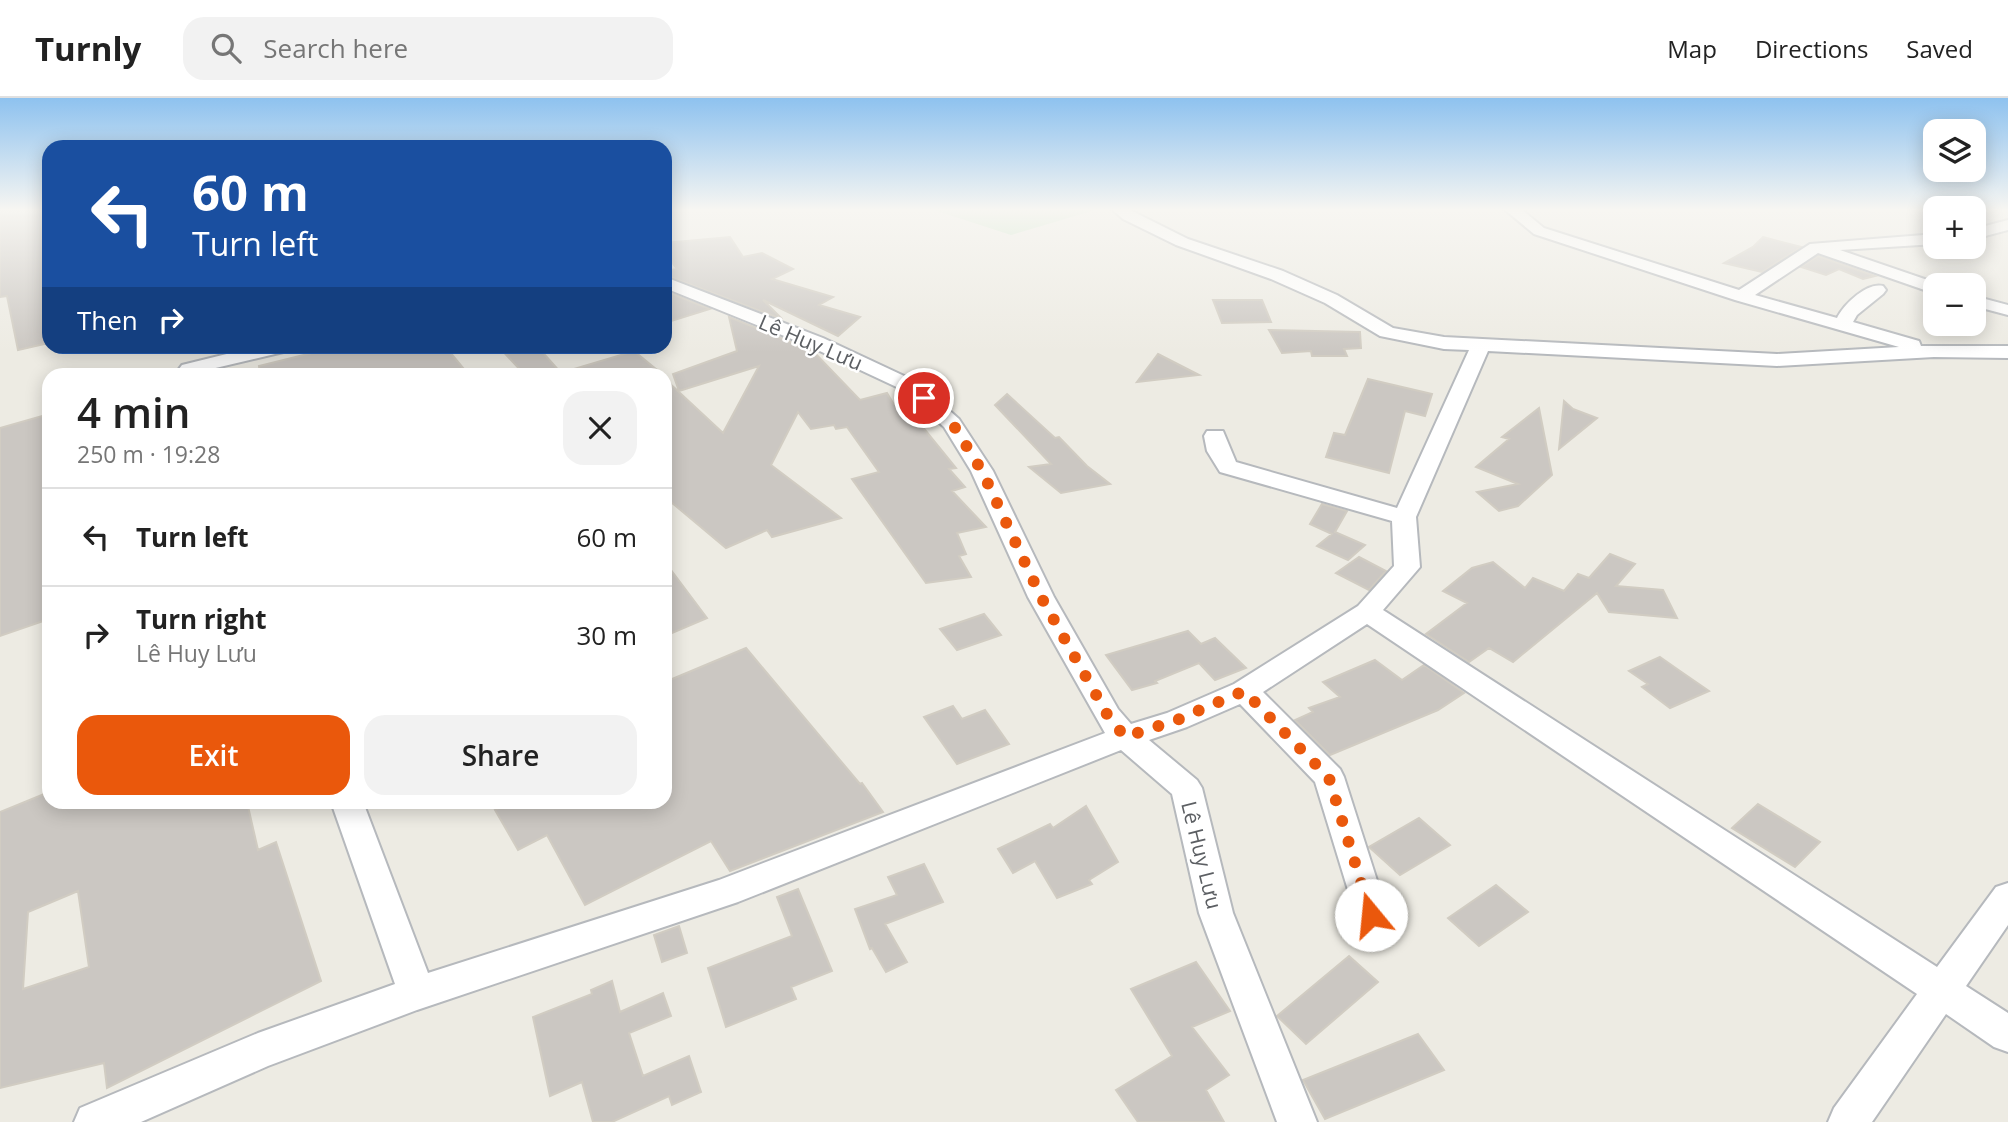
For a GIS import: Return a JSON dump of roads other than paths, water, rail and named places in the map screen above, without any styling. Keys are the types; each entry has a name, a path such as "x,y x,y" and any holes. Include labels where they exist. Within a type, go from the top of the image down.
{"street":[{"path":"1225,257 1277,275 1331,299 1387,332 1444,343 1777,360 1934,351 2008,352"},
{"path":"1619,257 1741,296 1934,351"},
{"path":"1741,296 1801,257"},
{"path":"1844,257 1923,284"},
{"name":"Lê Huy Lưu","path":"672,285 816,342 910,386 952,423 982,471 1048,609 1108,716 1125,737 1186,788 1216,913 1297,1122"},
{"path":"1842,326 1849,312 1877,290"},
{"path":"1986,304 2008,310"},
{"path":"94,1122 258,1051 417,993 726,892 1125,737 1177,720 1244,691 1367,612 1407,567 1404,517 1481,345"},
{"path":"205,368 256,354"},
{"path":"1215,436 1218,452 1228,467 1404,517"},
{"path":"1367,612 2008,1034"},
{"path":"1244,691 1329,778 1371,915"},
{"path":"350,809 417,993"},
{"path":"1848,1122 2008,897"}]}
